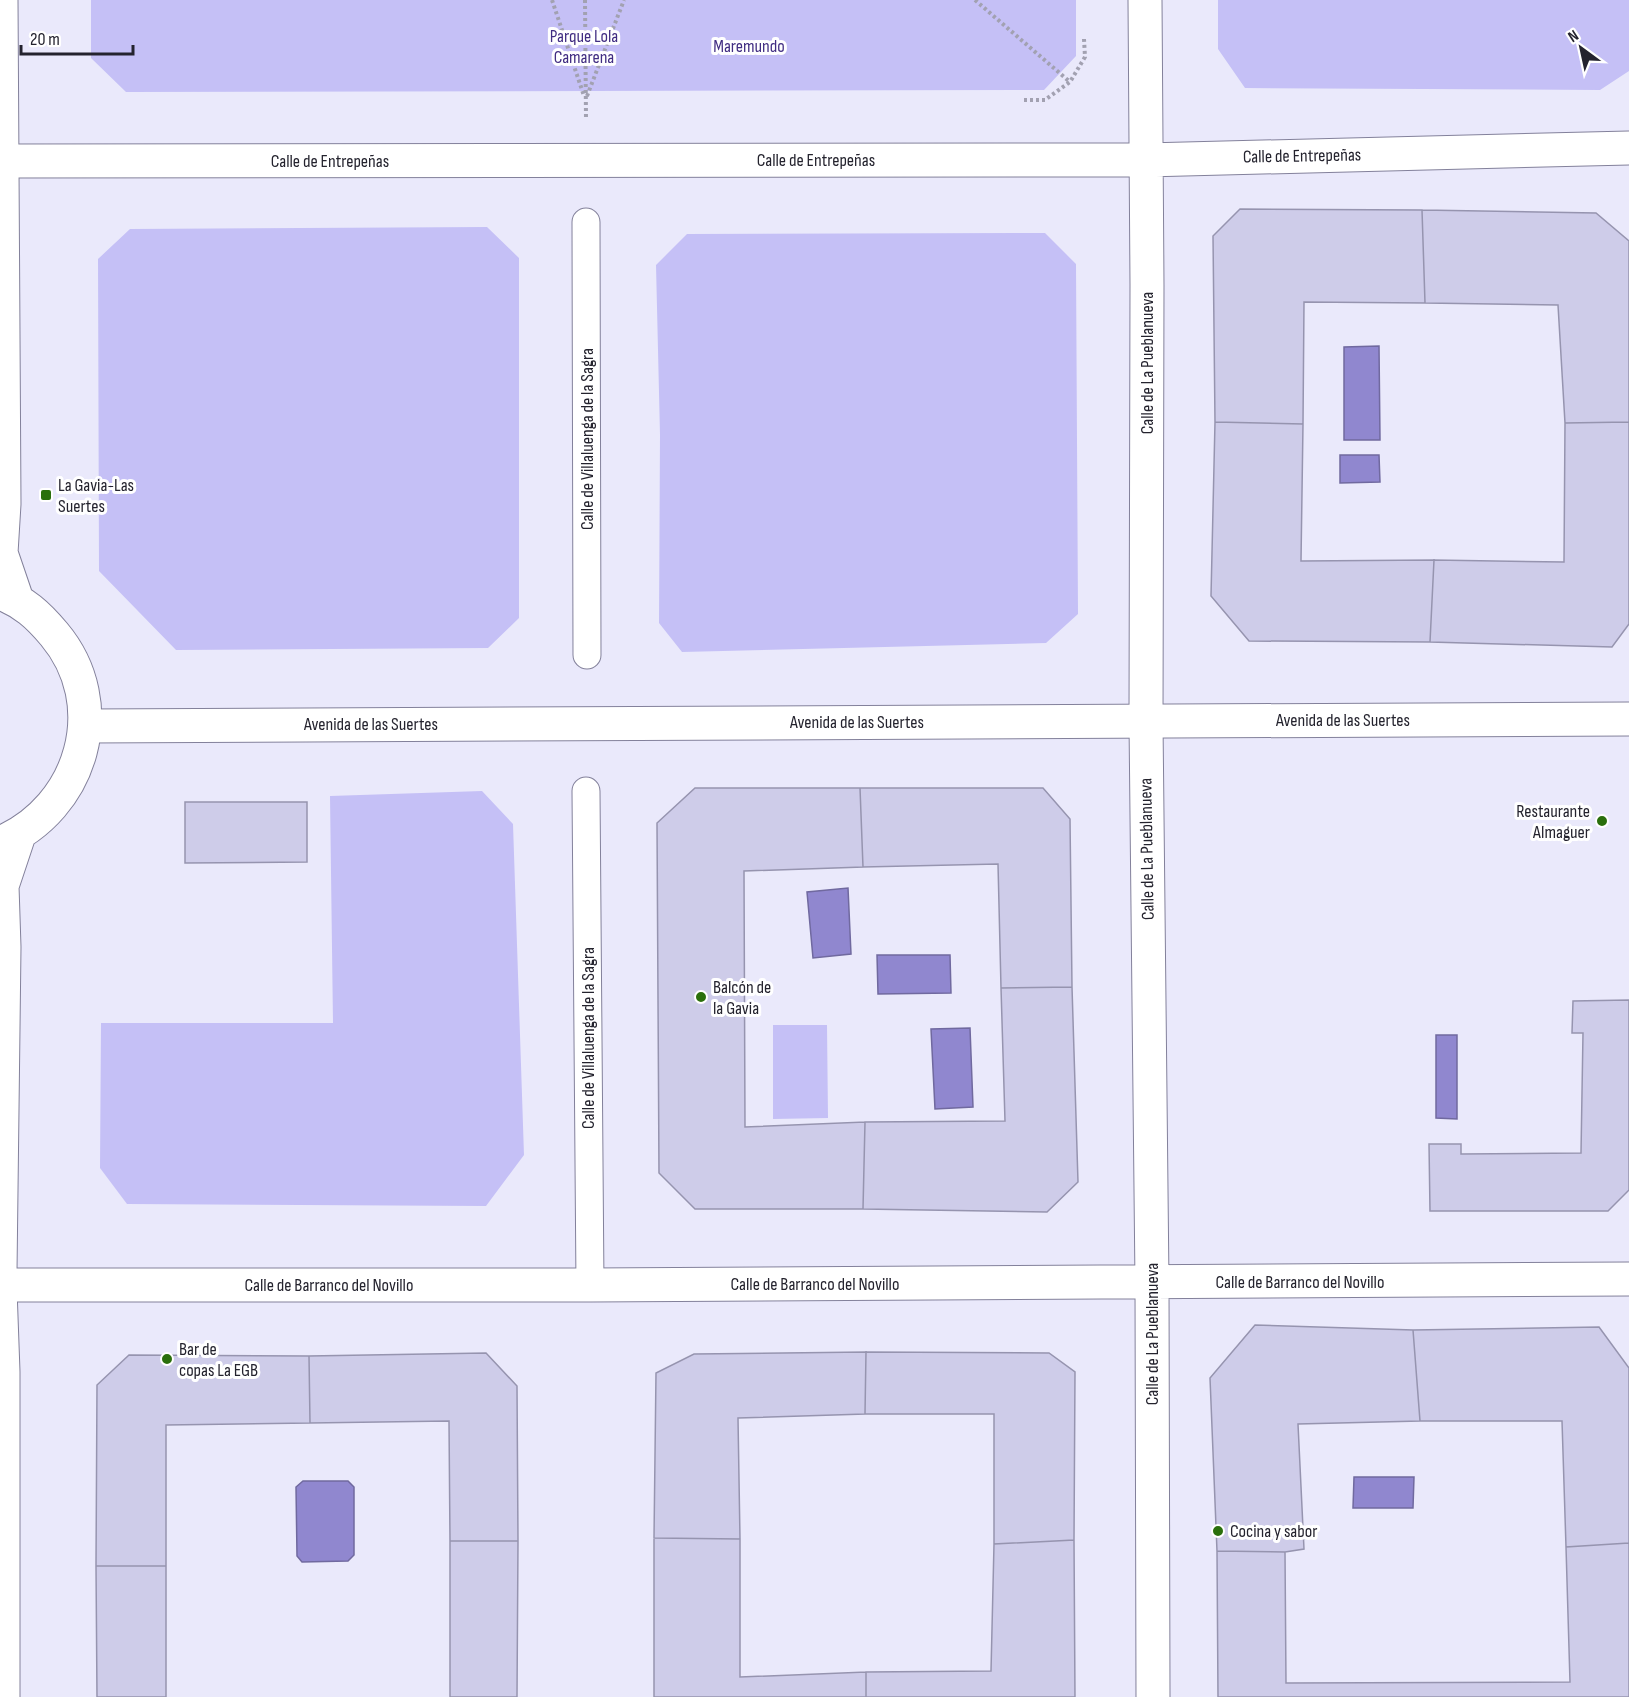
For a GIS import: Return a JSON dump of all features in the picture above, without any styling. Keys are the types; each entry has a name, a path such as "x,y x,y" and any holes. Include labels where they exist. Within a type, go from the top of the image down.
{"street":[{"path":"0,1272 4,947 2,886 9,839 55,804 75,771 86,726 84,695 68,650 38,614 9,596 0,553 4,504 1,0"},
{"name":"Calle de La Pueblanueva","path":"1145,0 1146,722 1152,1283 1153,1697"},
{"name":"Calle de Entrepeñas","path":"2,162 1146,160 1629,148"},
{"name":"Calle de Villaluenga de la Sagra","path":"586,222 587,655"},
{"name":"Avenida de las Suertes","path":"86,726 1629,719"},
{"name":"Calle de Villaluenga de la Sagra","path":"586,791 590,1285"},
{"name":"Calle de Barranco del Novillo","path":"0,1287 1629,1279"},
{"path":"0,1287 3,1372 3,1697"}],"path":[{"path":"552,0 585,99"},
{"path":"585,0 586,120"},
{"path":"585,99 624,0"},
{"path":"975,0 1070,82"},
{"path":"1024,100 1045,100 1070,82 1085,57 1084,39"}],"green space":[{"name":"Parque Lola Camarena","path":"91,0 1076,0 1076,56 1044,90 126,92 91,58"},
{"path":"1218,0 1629,0 1629,71 1600,90 1245,88 1218,49"},
{"path":"487,227 519,258 519,618 488,648 176,650 99,571 98,259 130,229"},
{"path":"1045,233 1076,264 1078,614 1046,643 682,652 659,623 660,435 656,265 687,234"},
{"path":"482,791 513,824 524,1155 486,1206 127,1204 100,1168 101,1023 333,1023 330,796"},
{"path":"773,1025 827,1025 828,1118 773,1119"}],"shaded area":[{"path":"1379,346 1380,440 1344,440 1344,347"},
{"path":"1340,455 1379,455 1380,482 1340,483"},
{"path":"848,888 851,954 813,958 807,892"},
{"path":"877,955 950,955 951,993 878,994"},
{"path":"970,1028 973,1107 935,1109 931,1029"},
{"path":"1436,1035 1457,1035 1457,1119 1436,1118"},
{"path":"1354,1477 1414,1477 1413,1508 1353,1508"},
{"path":"303,1481 348,1481 354,1487 354,1555 348,1561 302,1562 297,1556 296,1487"}],"building":[{"path":"1240,209 1422,210 1425,303 1304,302 1303,424 1215,422 1213,236"},
{"path":"1422,210 1596,213 1629,241 1629,422 1565,423 1558,305 1425,303"},
{"path":"1215,422 1303,424 1301,561 1434,560 1430,642 1249,641 1211,596"},
{"path":"1629,422 1629,624 1612,647 1430,642 1434,560 1564,562 1565,423"},
{"name":"Balcón de la Gavia","path":"695,788 860,788 863,867 744,871 745,1127 865,1122 863,1209 695,1209 659,1173 657,823"},
{"path":"860,788 1043,788 1070,819 1072,987 1001,988 998,864 863,867"},
{"path":"185,802 307,802 307,862 185,863"},
{"path":"1072,987 1078,1182 1047,1212 863,1209 865,1122 1005,1121 1001,988"},
{"path":"1629,1000 1629,1190 1608,1211 1430,1211 1429,1144 1461,1144 1461,1154 1581,1153 1583,1033 1572,1033 1573,1001"},
{"path":"1255,1325 1413,1330 1420,1421 1298,1424 1304,1549 1285,1552 1217,1551 1210,1378"},
{"path":"1599,1327 1629,1368 1629,1543 1566,1547 1562,1421 1420,1421 1413,1330"},
{"path":"866,1352 1049,1353 1075,1372 1074,1540 994,1544 994,1414 865,1414"},
{"path":"866,1352 865,1414 738,1418 740,1539 654,1538 656,1373 694,1354"},
{"path":"486,1353 517,1386 518,1541 450,1541 449,1421 310,1423 309,1356"},
{"path":"129,1355 309,1356 310,1423 166,1425 166,1566 96,1566 97,1385"},
{"path":"654,1538 740,1539 740,1677 866,1672 866,1697 654,1697"},
{"path":"1074,1540 1075,1697 866,1697 866,1672 991,1671 994,1544"},
{"path":"450,1541 518,1541 517,1697 450,1697"},
{"path":"1629,1543 1629,1697 1218,1697 1217,1551 1285,1552 1286,1683 1570,1682 1566,1547"},
{"path":"96,1566 166,1566 166,1697 97,1697"}],"place":[{"name":"La Gavia-Las Suertes","path":"46,495"},
{"name":"Restaurante Almaguer","path":"1602,821"},
{"name":"Balcón de la Gavia","path":"701,997"},
{"name":"Bar de copas La EGB","path":"167,1359"},
{"name":"Cocina y sabor","path":"1218,1531"}],"park label":[{"name":"Maremundo","path":"749,46"}]}
